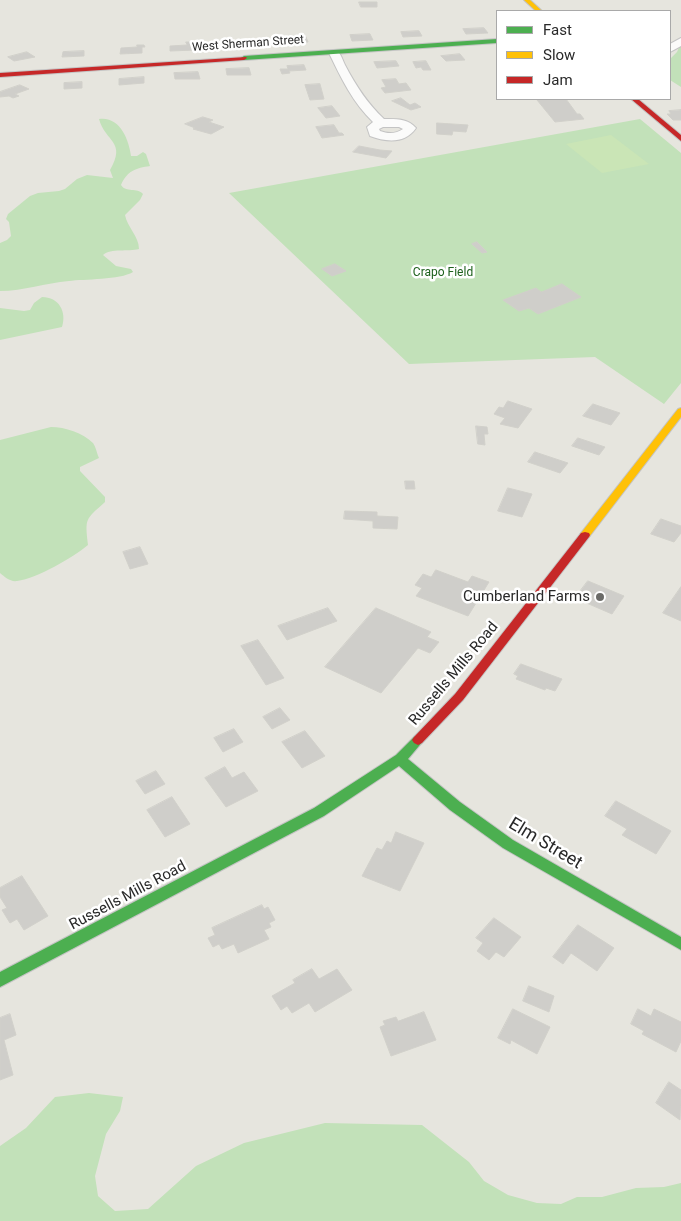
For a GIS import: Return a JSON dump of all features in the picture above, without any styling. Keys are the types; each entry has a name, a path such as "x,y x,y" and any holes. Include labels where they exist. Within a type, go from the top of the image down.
{"main road":[{"path":"527,0 538,10"},
{"name":"West Sherman Street","path":"0,75 496,41"},
{"path":"635,100 681,139"},
{"name":"Russells Mills Road","path":"0,980 320,812 400,759 459,697 681,411"},
{"name":"Elm Street","path":"400,759 455,806 508,844 681,944"}],"street":[{"path":"334,53 356,97 381,123"}],"green space":[{"path":"681,43 681,87 671,81 671,58 677,52"},
{"path":"99,119 113,121 118,125 126,136 131,156 137,156 143,152 146,154 150,166 132,171 126,176 121,185 126,189 143,194 140,200 125,215 137,240 139,249 115,251 103,255 116,266 131,269 133,272 111,278 60,282 18,290 0,291 0,243 11,236 9,222 6,219 8,214 30,196 65,189 77,179 87,175 113,178 110,170 115,160 116,147 102,127"},
{"name":"Crapo Field","path":"640,119 681,153 681,383 664,404 595,357 409,364 229,193"},
{"path":"611,135 649,164 602,173 566,144"},
{"path":"42,297 53,300 60,306 63,316 62,327 0,340 0,308 30,310 34,303"},
{"path":"51,427 74,431 93,443 99,458 80,467 80,471 105,497 105,502 88,520 88,545 73,556 44,572 25,579 12,581 0,573 0,440"},
{"path":"89,1093 123,1097 120,1111 106,1134 95,1176 98,1196 115,1211 148,1209 196,1166 244,1143 325,1123 422,1125 469,1162 484,1181 508,1195 537,1203 561,1204 577,1197 602,1197 636,1188 664,1187 681,1183 681,1221 0,1221 0,1146 26,1128 55,1097"}],"building":[{"path":"359,2 377,2 377,7 361,7"},
{"path":"484,28 488,33 466,34 463,29"},
{"path":"419,31 422,36 403,37 401,32"},
{"path":"370,34 373,40 352,41 350,35"},
{"path":"306,37 308,42 285,45 283,38"},
{"path":"252,40 254,44 247,45 248,47 228,48 226,43"},
{"path":"186,42 195,42 196,50 170,51 170,46 187,45"},
{"path":"137,45 144,45 142,53 120,54 121,48 137,47"},
{"path":"84,51 84,56 62,57 63,52"},
{"path":"27,52 35,57 14,61 8,57"},
{"path":"460,54 465,60 446,61 441,56"},
{"path":"396,61 399,66 377,68 374,62"},
{"path":"426,61 431,70 423,70 421,67 416,68 413,62"},
{"path":"304,65 306,70 289,71 290,73 282,74 280,69 288,69 287,66"},
{"path":"249,68 251,75 227,75 226,69"},
{"path":"198,72 200,79 175,79 174,73"},
{"path":"144,77 144,83 119,85 119,79"},
{"path":"396,79 399,84 406,83 411,90 385,93 381,88 386,87 382,80"},
{"path":"82,82 82,88 64,89 64,83"},
{"path":"320,84 324,99 310,100 305,85"},
{"path":"20,85 29,89 15,94 19,96 13,98 9,96 0,97 0,92"},
{"path":"401,98 410,105 415,103 421,107 411,110 392,101"},
{"path":"537,100 567,100 577,114 580,114 584,119 555,122"},
{"path":"332,106 340,116 326,118 318,108"},
{"path":"681,110 681,120 673,120 667,114 671,114 669,111"},
{"path":"203,117 213,120 209,122 224,127 211,134 193,129 195,128 185,124"},
{"path":"437,123 468,125 466,132 453,131 452,135 437,134"},
{"path":"334,125 339,133 344,135 322,138 316,127"},
{"path":"359,146 392,151 386,158 353,152"},
{"path":"477,242 487,252 482,253 472,244"},
{"path":"335,264 346,271 332,276 322,269"},
{"path":"562,284 581,297 538,314 529,308 519,311 503,300 536,288 541,292"},
{"path":"508,401 532,409 518,428 500,424 505,418 494,414 499,407 503,408"},
{"path":"593,404 620,413 611,425 583,416"},
{"path":"476,426 487,427 488,434 484,434 485,445 478,444"},
{"path":"578,438 605,447 599,455 572,446"},
{"path":"535,452 568,463 560,473 528,462"},
{"path":"405,481 414,481 415,489 406,489"},
{"path":"508,488 532,494 522,517 498,511"},
{"path":"345,511 377,512 377,516 398,517 397,529 373,528 373,521 344,519"},
{"path":"661,519 681,526 681,533 674,542 651,534"},
{"path":"140,547 148,564 130,569 123,552"},
{"path":"436,570 468,582 472,576 489,582 468,616 416,596 422,588 415,585 423,574 431,577"},
{"name":"Cumberland Farms","path":"588,581 624,596 612,614 575,598"},
{"path":"681,587 681,621 663,613"},
{"path":"328,608 337,621 287,640 278,626"},
{"path":"376,608 431,632 427,637 439,642 430,653 418,648 381,693 325,667"},
{"path":"258,640 284,678 266,685 241,646"},
{"path":"521,664 562,679 555,691 546,688 545,690 516,679 518,676 514,674"},
{"path":"280,708 290,720 272,729 263,717"},
{"path":"234,729 243,742 223,752 214,738"},
{"path":"305,731 325,756 302,768 282,742"},
{"path":"225,767 232,778 244,772 258,791 226,807 205,778"},
{"path":"156,771 165,784 145,794 136,781"},
{"path":"172,797 190,824 165,837 147,810"},
{"path":"616,801 671,831 656,854 622,835 627,829 605,816"},
{"path":"396,832 424,843 400,891 362,876 377,848 382,850 387,841 391,843"},
{"path":"22,876 48,916 24,930 17,919 10,923 2,910 7,908 0,897 0,888"},
{"path":"262,905 264,909 268,907 275,920 269,923 271,927 264,930 269,939 238,953 234,944 222,949 219,944 213,947 208,938 215,935 212,928"},
{"path":"494,918 521,937 504,957 496,952 489,960 477,951 483,943 476,938"},
{"path":"578,925 614,948 597,971 571,953 563,964 553,957"},
{"path":"312,969 319,979 337,969 352,990 315,1012 309,1003 292,1013 287,1006 281,1010 272,996 295,983 293,980"},
{"path":"529,986 554,996 549,1012 523,1001"},
{"path":"513,1009 550,1027 537,1054 511,1040 510,1044 498,1038"},
{"path":"638,1009 651,1016 654,1009 681,1022 681,1041 676,1052 642,1034 644,1031 631,1024"},
{"path":"424,1012 436,1040 391,1056 380,1027 385,1025 383,1021 396,1017 398,1021"},
{"path":"10,1014 16,1035 4,1040 13,1075 0,1080 0,1018"},
{"path":"669,1082 681,1090 680,1120 656,1103"}],"traffic: fast":[{"path":"244,58 496,41"},
{"path":"0,980 319,812 400,759 418,740"},
{"path":"400,759 455,806 508,844 681,944"}],"traffic: slow":[{"path":"527,0 538,10"},
{"path":"585,535 681,411"}],"traffic: jam":[{"path":"0,75 244,58"},
{"path":"635,100 681,139"},
{"path":"418,740 459,697 585,535"}],"place":[{"name":"Cumberland Farms","path":"600,597"}]}
